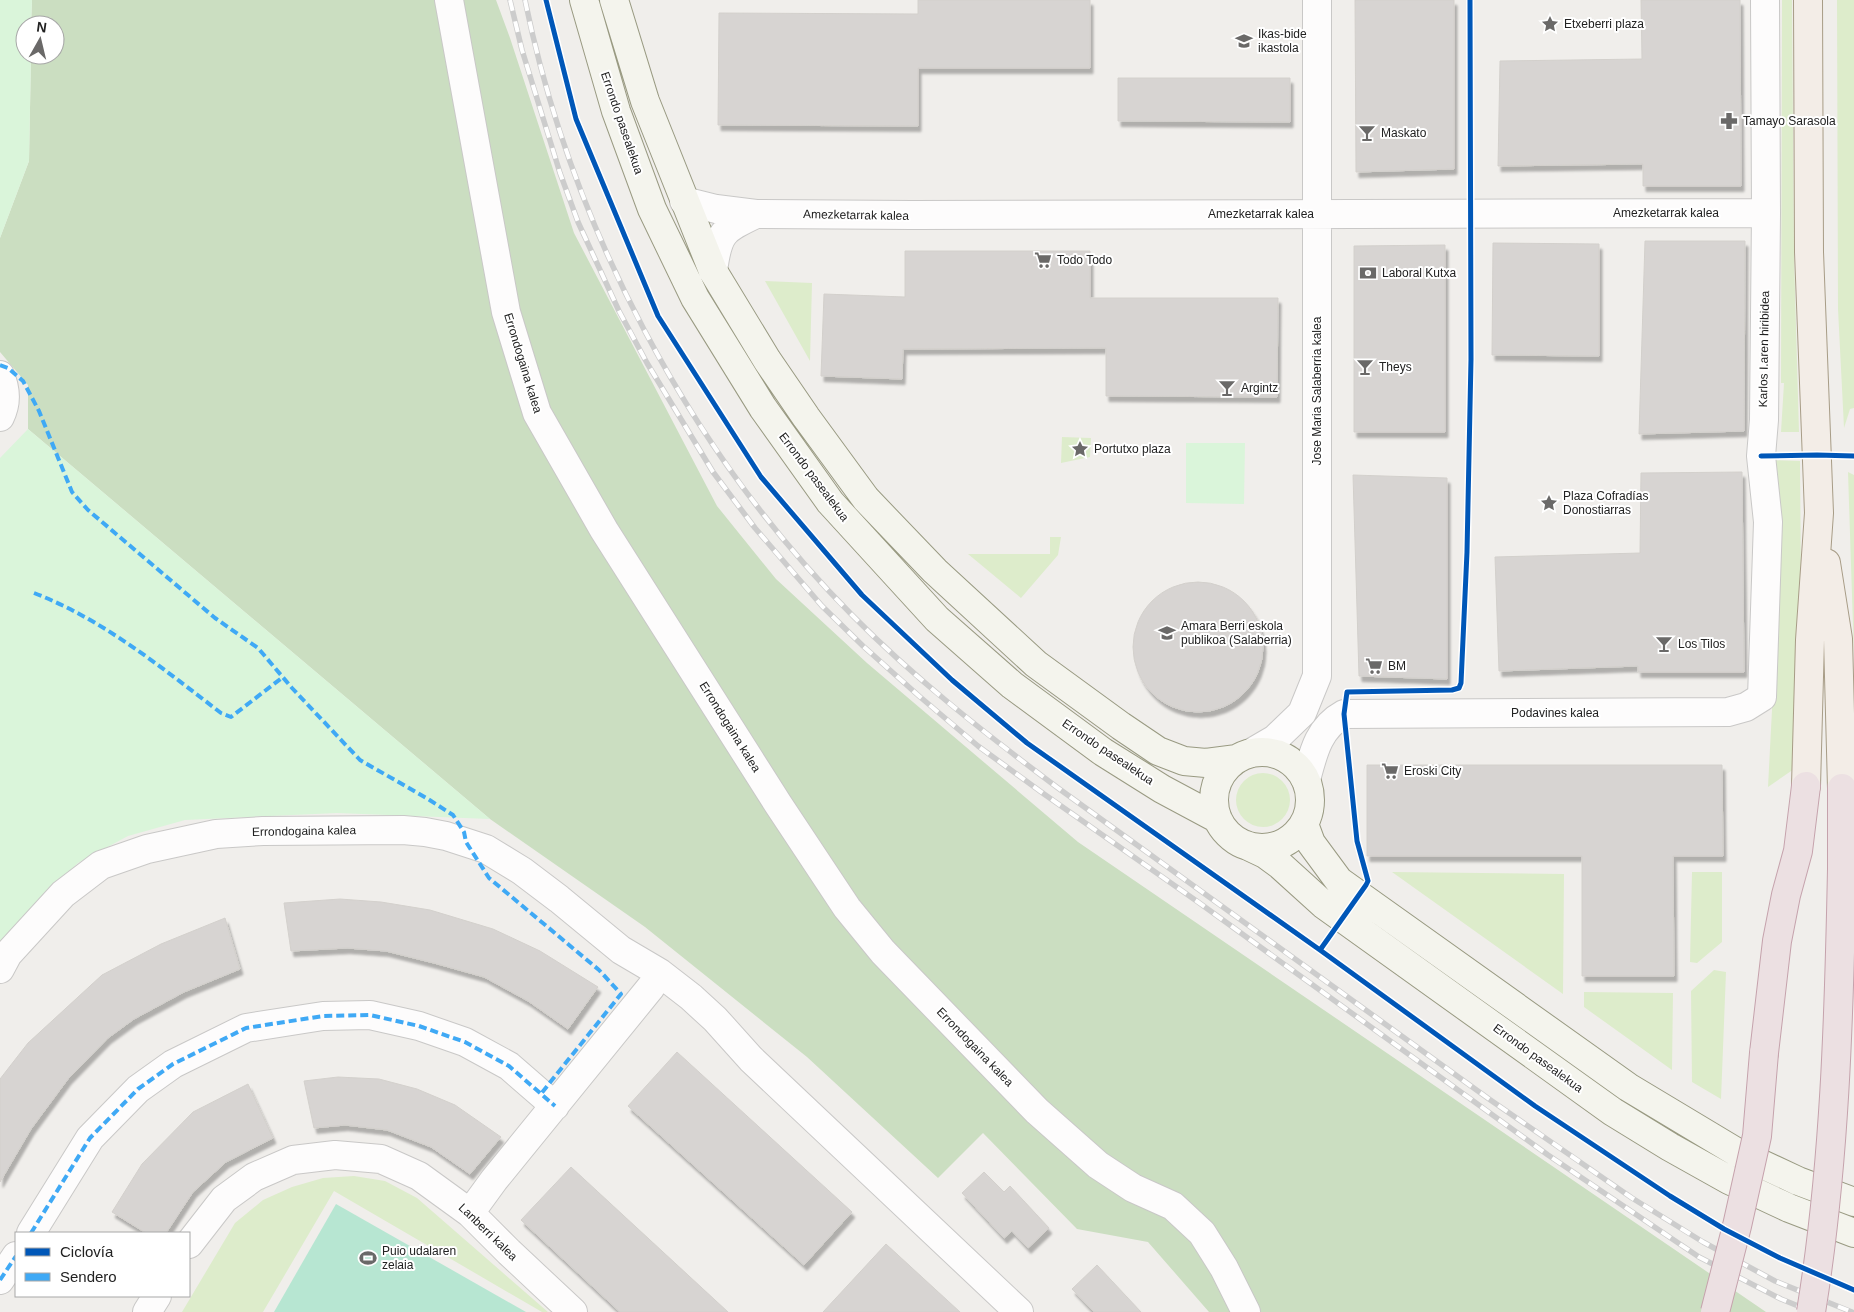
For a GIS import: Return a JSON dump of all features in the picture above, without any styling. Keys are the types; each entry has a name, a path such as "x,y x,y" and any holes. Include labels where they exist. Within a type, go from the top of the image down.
{"highway":[{"path":"1715,1312 1757,1136 1764,1053 1777,941 1786,895 1798,851 1806,786"},
{"path":"1811,1312 1818,1270 1832,1126 1840,969 1842,788"}],"main road":[{"name":"Errondo pasealekua","path":"584,0 619,120 652,209 695,298 763,408 830,502 937,619 1012,685 1103,752 1162,789 1218,819"},
{"path":"614,0 645,101 713,271 767,360 806,417 866,498 935,571 1036,664 1158,751 1184,761 1206,763 1264,752 1283,757 1299,769 1306,780 1310,795 1309,810 1304,824 1293,837 1279,845 1262,848 1246,845 1234,839 1218,819 1214,802 1216,785 1224,770 1244,756"},
{"path":"1806,786 1810,640 1819,513 1809,252 1808,0"},
{"path":"1819,513 1838,639 1842,788"},
{"path":"1304,824 1311,843 1339,881 1628,1087 1738,1153 1798,1181 1854,1202"},
{"name":"Errondo pasealekua","path":"1246,845 1265,854 1323,904 1613,1112 1728,1180 1789,1208 1854,1233"}],"street":[{"name":"Errondogaina kalea","path":"449,0 506,312 537,413 604,530 778,804 847,908 882,952 1037,1111 1098,1165 1133,1188 1173,1206 1202,1233 1224,1268 1246,1312"},
{"name":"Jose Maria Salaberria kalea","path":"1244,756 1275,739 1302,712 1317,676 1317,0"},
{"name":"Karlos I.aren hiribidea","path":"1762,697 1768,522 1761,456 1764,420 1766,213 1765,0"},
{"name":"Amezketarrak kalea","path":"684,202 716,209 756,214 1766,213"},
{"name":"Amezketarrak kalea","path":"713,271 716,250 724,232 756,214"},
{"path":"0,375 5,399 0,417"},
{"path":"1306,780 1320,737 1335,720 1344,714 1326,698 1317,676"},
{"name":"Podavines kalea","path":"1344,714 1728,712 1746,707 1762,697"},
{"name":"Errondogaina kalea","path":"0,970 8,954 63,894 101,865 147,849 216,834 263,831 403,830 446,836 466,842 486,849 522,871 560,899 621,950 660,973 690,997 715,1019 751,1059 1019,1312"},
{"name":"Errondogaina kalea","path":"621,950 634,969 651,987 706,1032 751,1059"},
{"path":"470,1212 651,987"},
{"path":"32,1232 90,1138 138,1089 173,1064 246,1028 323,1016 370,1015 419,1026 465,1042 509,1066 555,1106"},
{"name":"Lanberri kalea","path":"190,1243 224,1199 254,1176 294,1160 336,1155 380,1159 412,1172 447,1194 470,1212 508,1252 573,1312"},
{"path":"0,1280 15,1258"},
{"path":"147,1312 156,1297"}],"green space":[{"path":"0,0 32,0 31,15 15,15 15,65 31,65 29,161 0,238"},
{"path":"32,0 496,0 574,233 717,506 776,579 867,663 1078,842 1766,1312 1209,1312 1148,1242 1077,1229 983,1133 938,1178 807,1057 645,927 490,819 28,429 28,385 0,352 0,238 29,161 31,65 65,65 65,15 31,15"},
{"path":"1782,0 1792,0 1794,256 1799,432 1781,432 1784,383 1781,383"},
{"path":"1837,0 1854,0 1854,408 1850,409 1844,428 1838,309"},
{"path":"765,281 812,283 810,361"},
{"path":"28,429 490,819 337,813 185,820 128,836 78,863 36,904 0,946 0,458"},
{"path":"1062,437 1091,438 1090,457 1061,463"},
{"path":"1186,443 1245,443 1244,504 1186,503"},
{"path":"1767,460 1800,461 1801,583 1797,767 1768,787 1772,710 1774,582"},
{"path":"1848,472 1854,475 1854,657"},
{"path":"1050,537 1061,537 1058,555 1021,598 968,554 1050,554"},
{"path":"1263,773 1273,775 1282,781 1288,790 1290,800 1288,810 1282,819 1273,825 1263,827 1253,825 1244,819 1238,810 1236,800 1238,790 1244,781 1253,775"},
{"path":"1392,872 1564,874 1563,994"},
{"path":"1692,872 1722,872 1722,942 1697,963 1690,962"},
{"path":"1714,970 1726,972 1721,1099 1692,1082 1691,991"},
{"path":"1584,992 1673,993 1672,1070 1584,1007"},
{"path":"354,1176 385,1181 417,1198 548,1312 542,1312 334,1191 263,1312 182,1312 235,1223 263,1200 292,1187 323,1178"},
{"name":"Puio udalaren zelaia","path":"336,1204 526,1312 274,1312"}],"building":[{"path":"918,0 1090,0 1090,68 918,68 918,126 718,125 719,13 918,14"},
{"path":"1355,0 1454,0 1454,169 1356,172"},
{"path":"1641,0 1740,0 1741,186 1643,186 1643,164 1498,166 1500,61 1642,59"},
{"path":"1118,78 1290,78 1290,122 1118,121"},
{"path":"1645,241 1745,241 1744,431 1639,434"},
{"path":"1493,243 1599,244 1599,356 1492,355"},
{"path":"1445,245 1445,432 1354,432 1354,246"},
{"path":"905,251 1090,251 1090,298 1278,298 1277,397 1106,396 1106,348 903,349 902,379 821,376 824,294 905,297"},
{"path":"1742,472 1744,672 1638,672 1638,666 1499,671 1495,557 1640,553 1641,473"},
{"path":"1353,475 1447,478 1447,679 1359,676"},
{"path":"1198,582 1211,583 1223,587 1244,601 1258,622 1262,634 1262,660 1258,672 1244,693 1223,707 1211,711 1198,712 1185,711 1173,707 1152,693 1138,672 1134,660 1133,647 1134,634 1138,622 1152,601 1173,587 1185,583"},
{"path":"1367,765 1722,765 1723,856 1673,856 1674,976 1582,976 1582,856 1367,856"},
{"path":"340,899 381,902 430,910 493,929 540,951 598,987 568,1029 528,1001 484,977 386,951 347,948 291,951 284,903"},
{"path":"225,918 240,969 184,992 134,1019 108,1038 68,1079 31,1129 0,1182 0,1079 28,1043 102,975 161,944"},
{"path":"677,1052 852,1212 804,1265 628,1106"},
{"path":"338,1077 379,1079 417,1089 455,1105 501,1137 470,1174 431,1147 387,1130 345,1125 314,1128 304,1081"},
{"path":"248,1084 273,1138 226,1162 193,1192 167,1232 144,1232 112,1212 142,1164 193,1112"},
{"path":"571,1167 728,1312 620,1312 521,1220"},
{"path":"984,1172 1004,1192 1010,1186 1049,1228 1028,1248 1012,1231 1004,1238 962,1193"},
{"path":"886,1244 960,1312 823,1312"},
{"path":"1097,1265 1141,1312 1094,1312 1072,1289"}],"railway":[{"path":"510,0 522,50 560,173 578,222 619,311 647,363 713,472 755,528 822,606 863,646 978,746 1198,902 1548,1155 1699,1257 1781,1299 1813,1312"},
{"path":"525,0 546,85 573,168 606,251 645,331 689,408 739,482 793,551 876,639 926,684 1058,788 1489,1099 1632,1198 1703,1242 1775,1281 1852,1312"}],"marked path":[{"path":"0,365 8,368 23,381 39,411 72,492 88,510 215,618 258,648 292,688 360,760 453,815 464,832 466,842 489,878 599,970 621,994 540,1095"},
{"path":"34,593 60,604 132,646 221,713 231,717 283,677"},
{"path":"32,1232 90,1138 138,1089 173,1064 246,1028 323,1016 370,1015 419,1026 465,1042 509,1066 555,1106"},
{"path":"0,1280 15,1258"}],"cycle path":[{"path":"546,0 576,119 658,316 761,477 862,595 952,680 1027,743 1320,950 1535,1106 1670,1196 1724,1229 1780,1258 1854,1290"},
{"path":"1320,950 1368,881 1357,841 1344,714 1347,692 1452,690 1459,688 1461,683 1467,552 1471,359 1470,0"},
{"path":"1761,456 1854,456"}],"place":[{"name":"Etxeberri plaza","path":"1550,24"},
{"name":"Ikas-bide ikastola","path":"1244,41"},
{"name":"Tamayo Sarasola","path":"1729,121"},
{"name":"Maskato","path":"1367,133"},
{"name":"Todo Todo","path":"1043,260"},
{"name":"Laboral Kutxa","path":"1368,273"},
{"name":"Theys","path":"1365,367"},
{"name":"Argintz","path":"1227,388"},
{"name":"Portutxo plaza","path":"1080,449"},
{"name":"Plaza Cofradías Donostiarras","path":"1549,503"},
{"name":"Amara Berri eskola publikoa (Salaberria)","path":"1167,633"},
{"name":"Los Tilos","path":"1664,644"},
{"name":"BM","path":"1374,666"},
{"name":"Eroski City","path":"1390,771"},
{"name":"Puio udalaren zelaia","path":"368,1258"}]}
